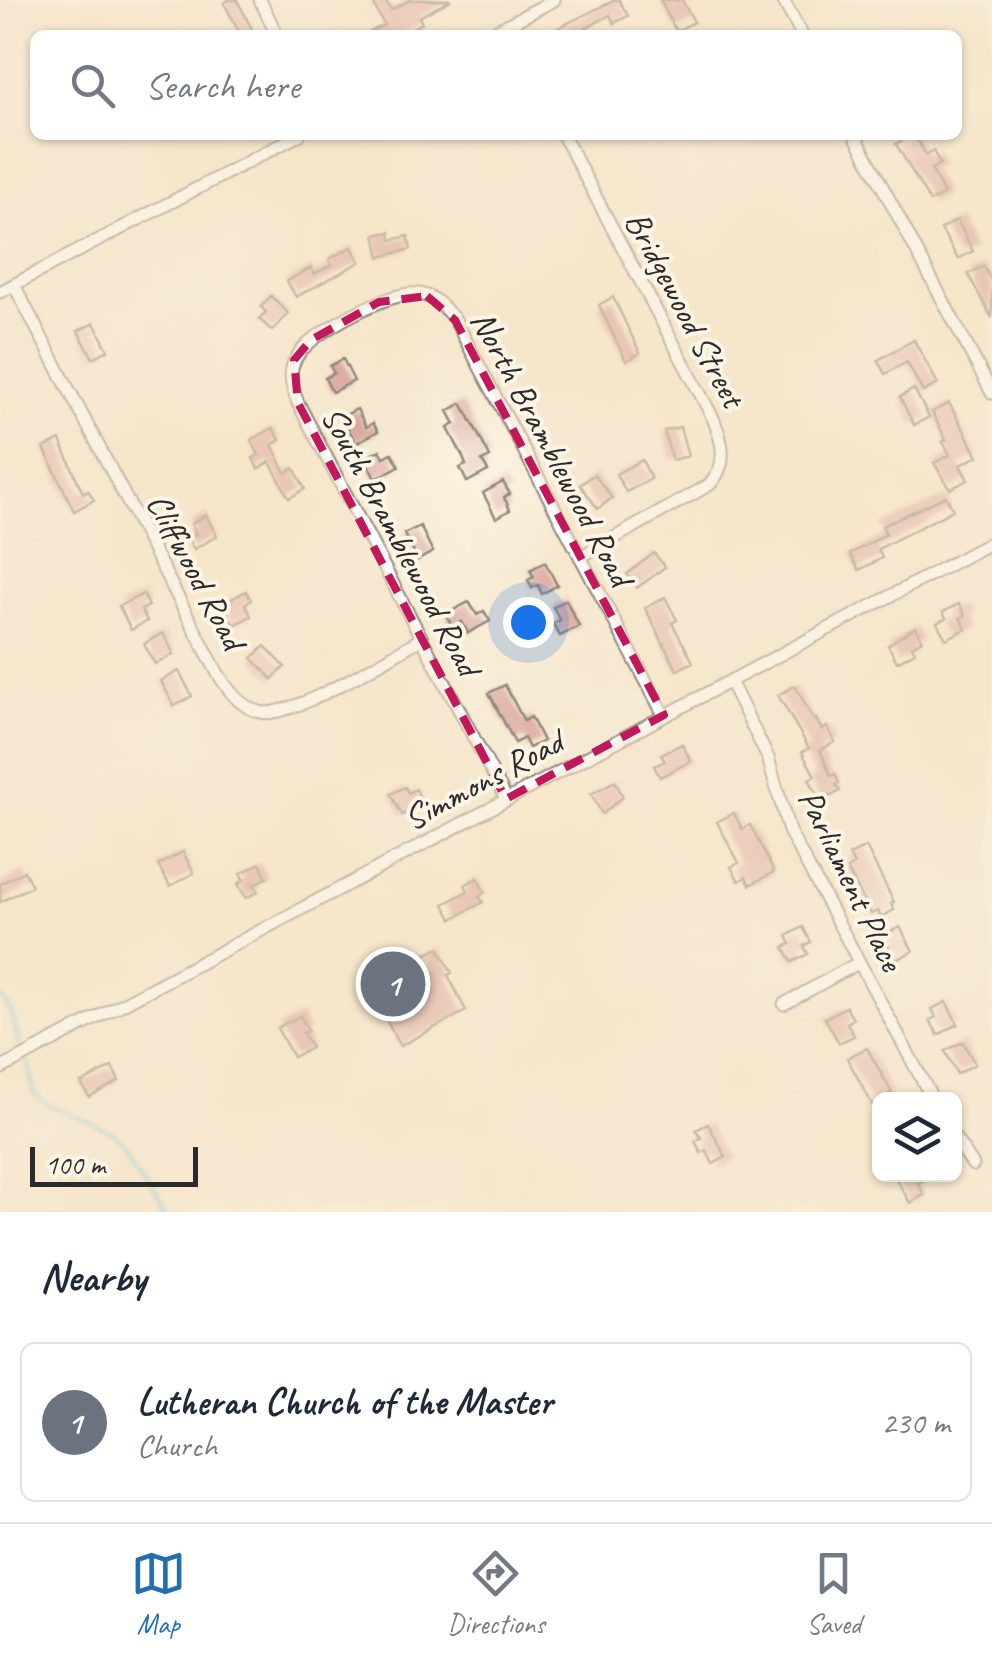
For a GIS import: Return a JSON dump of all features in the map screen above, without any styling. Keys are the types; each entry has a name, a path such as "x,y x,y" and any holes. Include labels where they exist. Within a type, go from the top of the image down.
{"street":[{"path":"260,0 275,30"},
{"path":"508,30 554,0"},
{"path":"783,0 799,30"},
{"path":"0,292 290,140"},
{"name":"Bridgewood Street","path":"565,140 713,418 723,451 720,471 695,495 580,557"},
{"path":"858,140 992,394"},
{"name":"Cliffwood Road","path":"14,285 216,670 236,698 262,713 279,711 322,693 421,639"},
{"name":"North Bramblewood Road","path":"342,322 404,294 428,296 444,308 470,348 664,715"},
{"name":"South Bramblewood Road","path":"342,322 299,352 290,382 506,800"},
{"name":"Simmons Road","path":"0,1068 992,542"},
{"name":"Parliament Place","path":"730,681 768,758 789,831 929,1092"},
{"path":"784,1004 858,964"},
{"path":"962,1149 973,1165"}],"highlighted area":[{"path":"427,296 455,320 664,715 506,799 298,403 294,360 311,340 379,302"}],"building":[{"path":"237,0 252,30 238,30 224,3"},
{"path":"385,0 391,10 410,0 451,0 419,17 422,23 409,30 374,30 384,25 373,3"},
{"path":"615,0 619,0 628,16 614,23 610,15 582,30 556,29"},
{"path":"660,0 682,0 694,22 675,30"},
{"path":"918,140 926,155 933,151 940,164 931,169 944,194 930,202 896,144"},
{"path":"957,220 973,251 958,259 941,229"},
{"path":"390,232 391,240 408,236 411,249 380,257 375,235"},
{"path":"352,247 360,262 296,297 287,281 311,268 314,274 332,265 329,259"},
{"path":"984,266 992,282 992,318 968,274"},
{"path":"271,296 288,313 272,331 259,319 266,312 261,307"},
{"path":"613,297 640,353 626,361 599,305"},
{"path":"94,323 108,350 93,358 78,331"},
{"path":"914,340 938,384 923,392 907,362 885,374 878,360"},
{"path":"343,359 354,381 332,392 325,378 334,373 330,366"},
{"path":"914,389 929,417 914,425 900,397"},
{"path":"462,403 490,457 482,461 488,471 467,482 460,468 466,465 448,428 455,424 448,411"},
{"path":"949,403 978,456 960,465 968,480 950,489 934,463 950,455 932,412"},
{"path":"357,409 366,427 373,423 378,431 356,443 342,417"},
{"path":"680,427 688,456 672,460 664,431"},
{"path":"273,428 280,440 272,445 286,473 294,468 305,489 289,498 270,462 258,469 253,458 259,455 251,440"},
{"path":"60,440 83,493 88,490 94,500 74,511 44,448"},
{"path":"380,450 384,457 392,453 399,466 375,479 365,458"},
{"path":"642,460 651,479 626,492 616,474"},
{"path":"594,474 612,498 598,509 580,485"},
{"path":"503,482 510,494 504,497 510,510 496,518 483,493"},
{"path":"946,496 953,510 878,549 882,558 859,570 850,554 886,534 882,526"},
{"path":"206,515 217,536 194,549 188,538 196,534 191,524"},
{"path":"420,526 433,552 418,560 404,534"},
{"path":"654,553 665,567 637,588 627,574"},
{"path":"545,562 557,585 542,594 538,585 532,588 528,580 534,577 530,570"},
{"path":"246,591 251,600 245,604 251,616 234,625 223,604"},
{"path":"143,594 149,606 141,610 147,621 131,630 119,606"},
{"path":"665,597 677,620 672,623 693,662 677,670 645,608"},
{"path":"566,600 579,626 560,636 553,624 560,620 553,607"},
{"path":"469,602 477,615 484,611 490,621 468,633 462,622 452,627 446,614"},
{"path":"959,604 966,629 946,639 937,623 946,618 943,612"},
{"path":"915,627 922,640 912,646 915,652 897,662 888,645"},
{"path":"163,633 174,654 155,664 144,644"},
{"path":"265,646 285,667 272,679 252,658"},
{"path":"179,671 192,696 174,706 161,681"},
{"path":"505,685 524,721 531,717 543,741 529,748 524,738 515,743 489,693"},
{"path":"795,686 814,720 822,730 827,727 835,742 820,750 840,791 821,801 809,779 815,776 802,752 809,748 778,695"},
{"path":"682,744 691,761 660,777 654,766 665,761 661,754"},
{"path":"615,781 623,797 602,814 591,794"},
{"path":"405,787 408,793 416,789 423,804 402,815 391,794"},
{"path":"734,813 742,829 750,825 774,872 750,885 746,877 739,881 731,867 739,863 717,822"},
{"path":"866,847 894,902 894,910 881,917 878,911 871,914 847,869 854,865 849,855"},
{"path":"183,852 194,873 170,886 158,865"},
{"path":"260,863 267,878 254,884 258,892 246,898 238,884 244,880 240,874"},
{"path":"24,871 32,886 0,902 0,884"},
{"path":"477,878 485,892 479,896 483,902 452,919 444,904 468,891 465,885"},
{"path":"803,927 811,942 804,946 808,954 792,962 784,947 791,944 787,936"},
{"path":"900,927 913,951 896,960 883,936"},
{"path":"439,948 466,1011 400,1046 364,978 394,962 399,972 410,966 415,977 431,969 424,955"},
{"path":"946,1002 958,1024 938,1035 930,1020 936,1017 932,1009"},
{"path":"846,1007 853,1019 847,1023 854,1036 839,1043 825,1018"},
{"path":"300,1016 311,1048 293,1057 277,1028"},
{"path":"963,1042 975,1064 957,1074 945,1051"},
{"path":"867,1048 891,1092 872,1092 872,1104 847,1058"},
{"path":"112,1067 119,1081 89,1097 81,1083"},
{"path":"708,1124 726,1157 713,1164 706,1150 701,1153 695,1141 701,1138 696,1130"},
{"path":"898,1182 920,1182 924,1195 910,1203"}],"waterway":[{"path":"0,996 11,1012 20,1046"},
{"path":"28,1062 34,1094 46,1104 113,1132 127,1145 170,1212"},
{"path":"542,1212 559,1212"}],"place":[{"name":"Lutheran Church of the Master","path":"393,984"}]}
